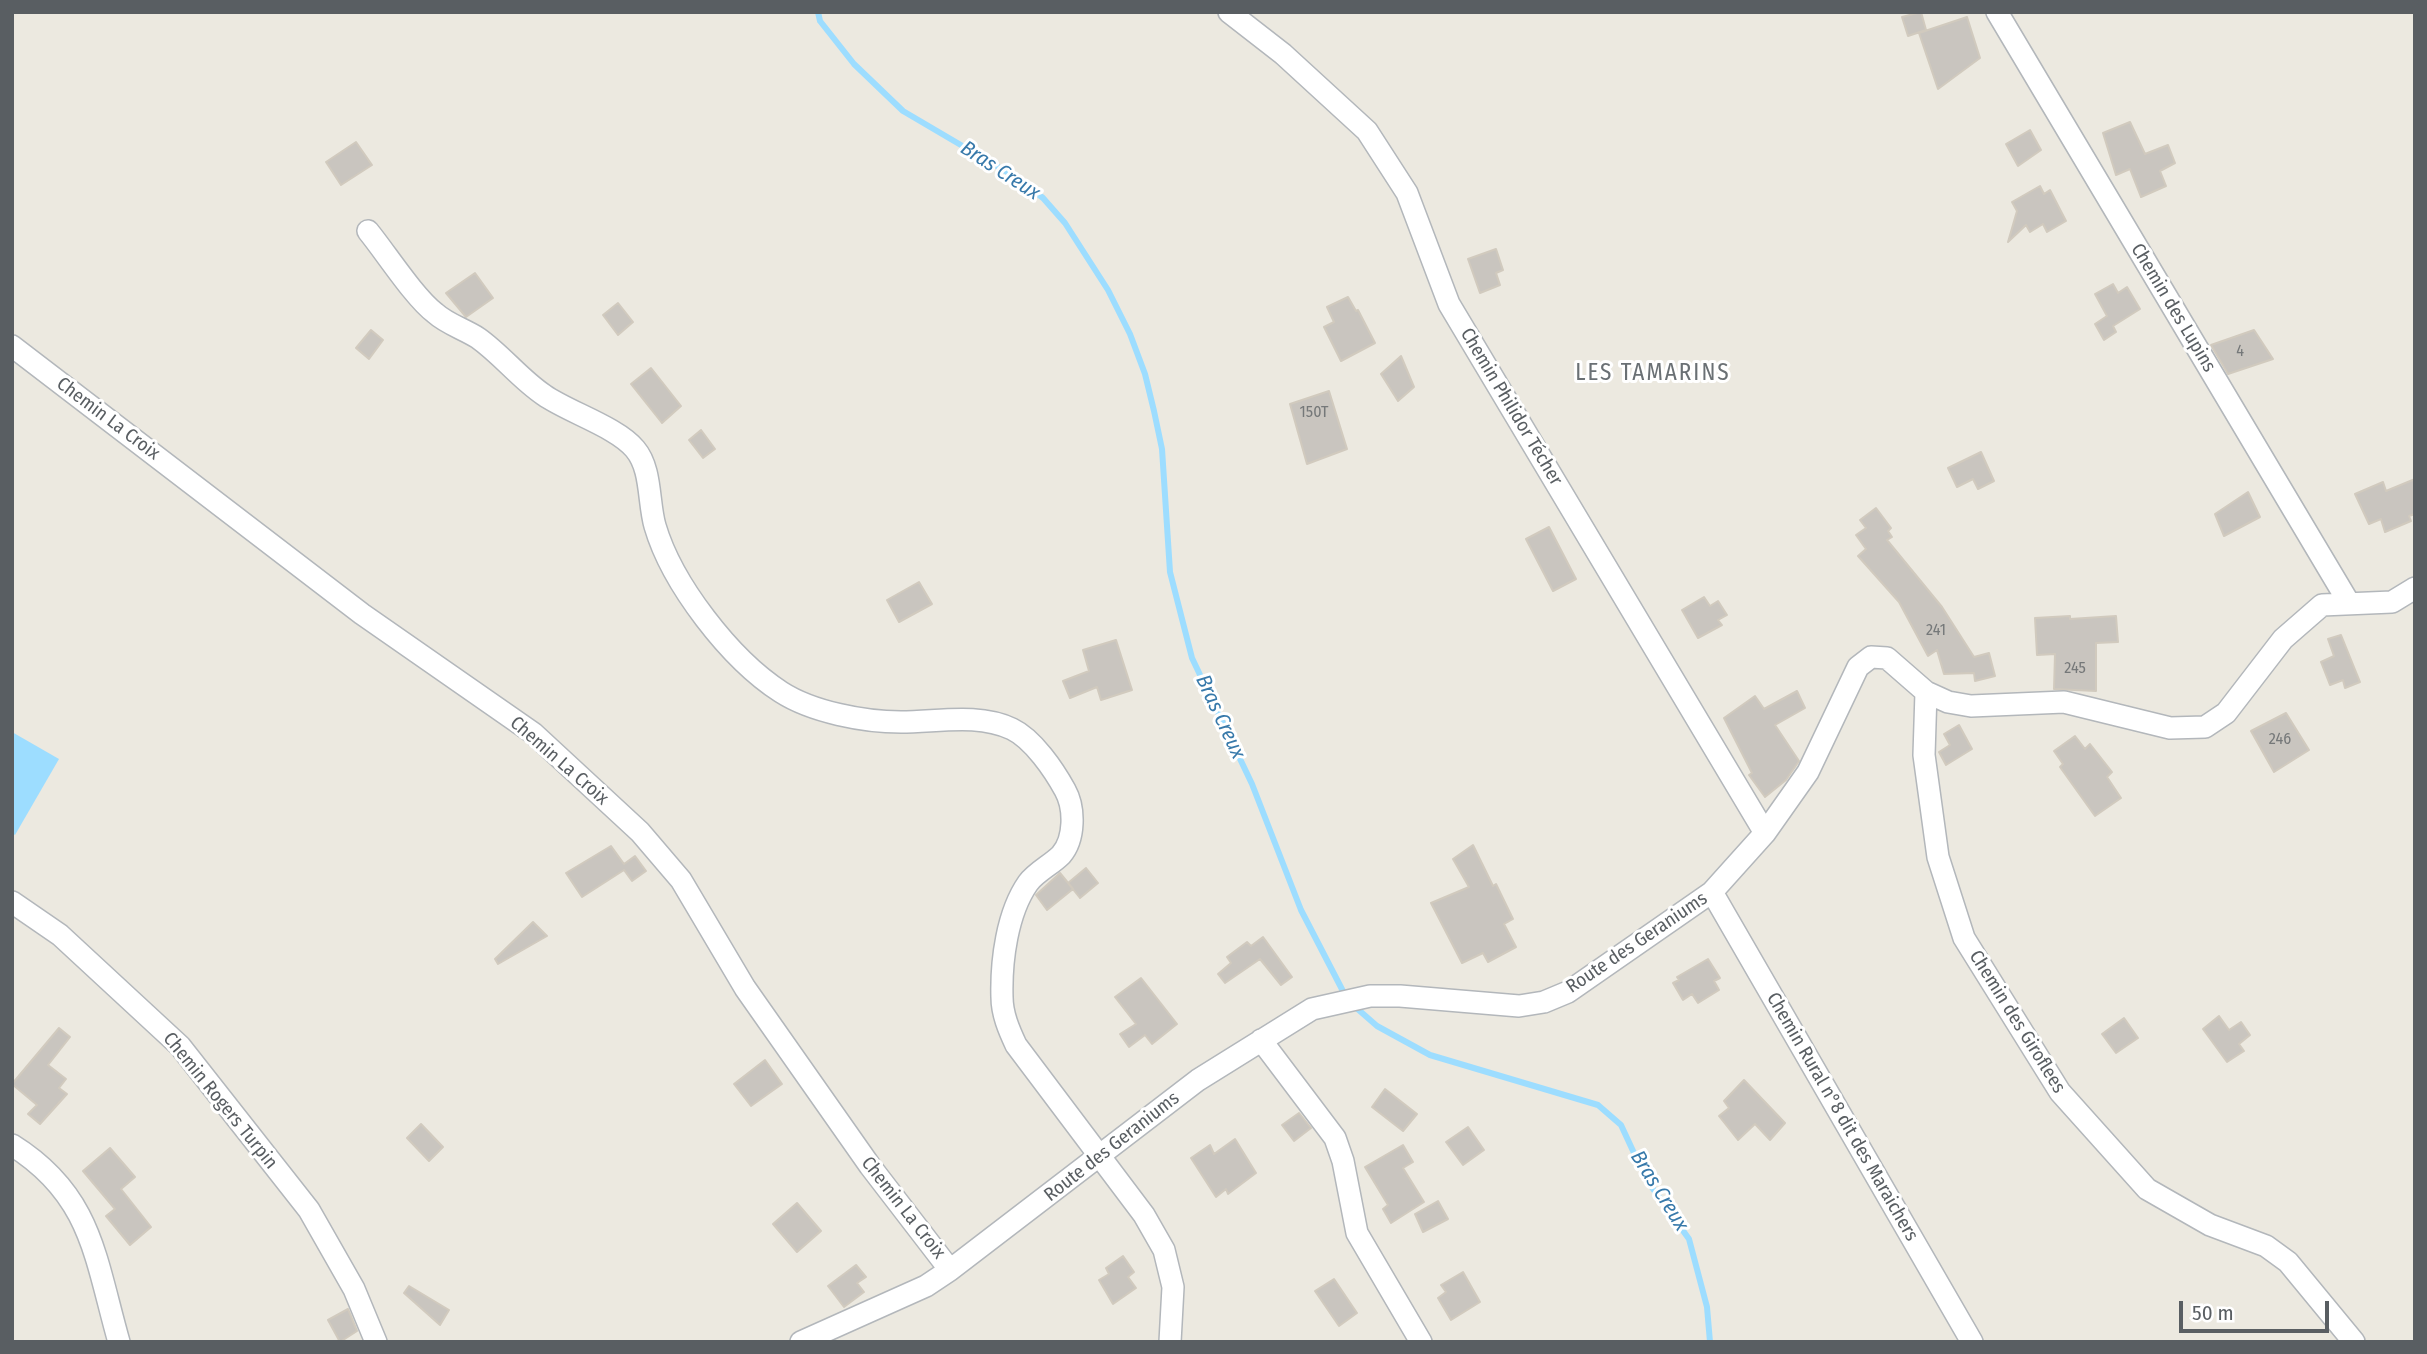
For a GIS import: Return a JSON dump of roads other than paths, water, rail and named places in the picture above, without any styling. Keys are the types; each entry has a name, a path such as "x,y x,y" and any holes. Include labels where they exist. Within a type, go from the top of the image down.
{"street":[{"name":"Chemin Philidor Técher","path":"1229,12 1283,54 1367,131 1407,193 1450,304 1765,833"},
{"name":"Chemin des Lupins","path":"1997,12 2349,603"},
{"path":"368,231 434,313 479,339 532,388 626,440 637,451 644,468 654,522 666,559 686,594 758,676 786,695 859,717 898,722 986,721 1013,730 1027,739 1066,790 1072,821 1070,838 1062,853 1029,881 1016,905 1008,937 1001,998 1005,1018 1016,1045 1098,1158 1144,1215 1164,1250 1173,1287 1170,1342"},
{"name":"Chemin La Croix","path":"12,346 362,614 533,733 640,832 681,880 745,988 870,1166 950,1270"},
{"name":"Route des Geraniums","path":"801,1342 926,1286 1198,1080 1312,1009 1370,996 1400,996 1507,1006 1544,1002 1568,992 1712,892 1765,833 1808,772 1858,667 1864,661 1879,656 1887,658 1926,692 1948,702 1971,706 2064,702 2170,728 2204,727 2227,713 2283,639 2322,605 2392,602 2415,588"},
{"name":"Chemin des Giroflees","path":"1926,692 1924,755 1938,857 1964,938 2060,1093 2147,1189 2210,1225 2266,1246 2288,1262 2354,1342"},
{"name":"Chemin Rural n°8 dit des Maraichers","path":"1712,892 1972,1342"},
{"name":"Chemin Rogers Turpin","path":"12,902 60,935 180,1046 309,1210 354,1289 376,1342"},
{"path":"1261,1040 1335,1138 1343,1161 1351,1217 1357,1233 1421,1342"},
{"path":"12,1145 57,1179 74,1201 89,1233 119,1342"}],"water":[{"path":"12,732 59,759 15,835 12,833"}],"waterway":[{"name":"Bras Creux","path":"818,12 820,21 854,64 903,111 1017,178 1043,198 1065,223 1108,290 1130,334 1145,374 1154,411 1162,449 1170,572 1192,658 1252,784 1301,910 1346,997"},
{"name":"Bras Creux","path":"1353,1005 1377,1026 1430,1055 1598,1105 1621,1125 1646,1179 1689,1239 1707,1307 1710,1342"}],"district":[{"name":"LES TAMARINS","path":"1653,374"}]}
